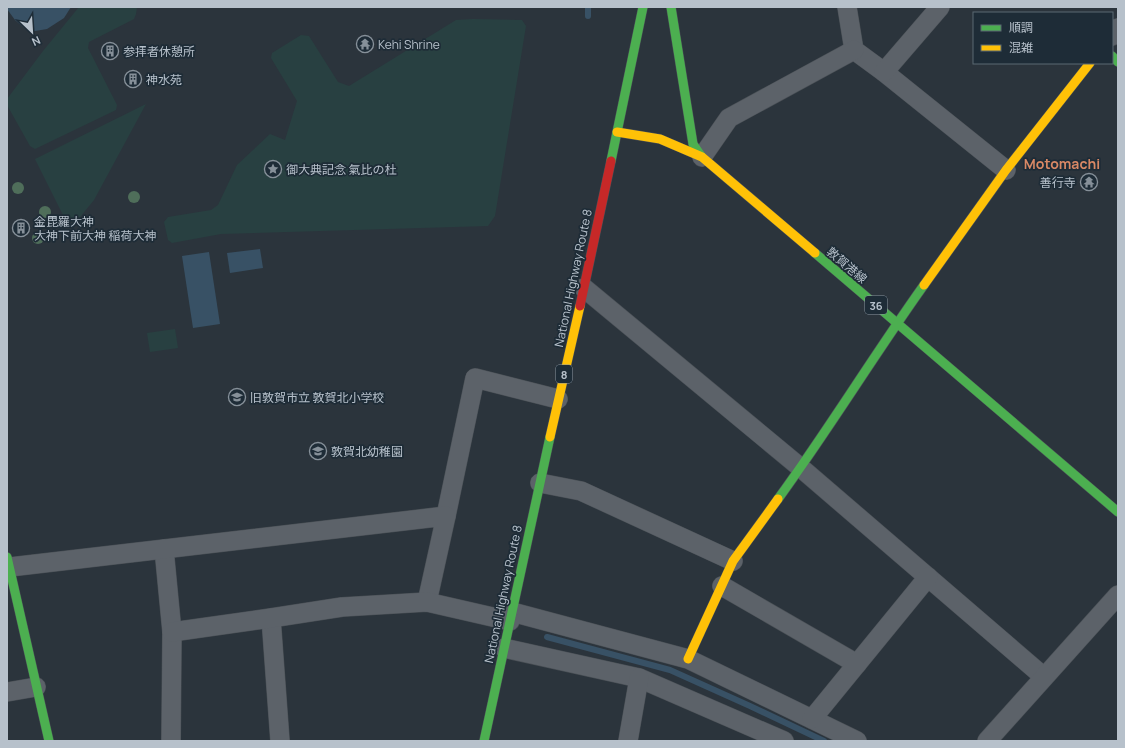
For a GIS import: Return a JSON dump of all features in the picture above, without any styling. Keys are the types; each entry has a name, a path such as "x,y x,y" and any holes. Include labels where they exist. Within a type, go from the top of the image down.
{"main road":[{"name":"National Highway Route 8","path":"484,741 558,399 584,288 643,7"},
{"path":"671,7 693,144 702,157"},
{"path":"688,659 734,561 801,468 897,323 1006,170 1089,64"},
{"name":"敦賀港線","path":"616,132 660,139 702,157 1118,512"},
{"path":"8,562 49,741"}],"street":[{"path":"847,7 854,50 884,72 1006,170"},
{"path":"884,72 940,7"},
{"path":"702,157 729,118 854,50"},
{"path":"584,288 801,468 1044,677"},
{"path":"427,602 475,378 558,399"},
{"path":"540,483 581,491 734,561"},
{"path":"8,562 164,550 446,516"},
{"path":"164,550 172,632 170,741"},
{"path":"812,719 928,577"},
{"path":"722,586 858,664"},
{"path":"987,741 1118,595"},
{"path":"172,632 342,607 427,602 511,616 688,659 857,741"},
{"path":"270,618 280,741"},
{"path":"504,648 639,678 780,740"},
{"path":"628,741 639,678"},
{"path":"7,692 36,687"}],"green space":[{"path":"79,7 137,7 134,19 89,42 88,48 117,105 116,110 35,149 30,146 7,105 7,99 43,51"},
{"path":"456,20 522,20 526,26 495,216 488,226 221,234 172,243 168,240 164,222 168,217 211,210 218,205 237,165 270,134 285,140 297,101 271,58 272,53 301,35 309,36 338,82 349,86"},
{"path":"146,104 94,200 76,222 66,221 35,159"},
{"path":"175,329 178,348 150,352 147,333"}],"water":[{"path":"7,7 71,7 64,18 47,29 29,32 15,20"},
{"path":"260,249 263,268 230,273 227,253"},
{"path":"209,252 220,324 193,328 182,256"}],"waterway":[{"path":"588,7 588,16"},
{"path":"547,637 670,670 824,741"}],"traffic: fast":[{"path":"611,161 643,7"},
{"path":"671,7 693,144 702,157"},
{"path":"1113,57 1118,62"},
{"path":"815,253 1118,512"},
{"path":"778,499 924,285"},
{"path":"484,741 550,437"},
{"path":"7,557 49,741"}],"traffic: slow":[{"path":"924,285 1006,170 1089,64"},
{"path":"617,132 660,139 702,157 815,253"},
{"path":"550,437 580,306"},
{"path":"688,659 733,561 778,499"}],"traffic: jam":[{"path":"580,306 611,161"}],"place":[{"name":"Kehi Shrine","path":"365,44"},
{"name":"参拝者休憩所","path":"110,51"},
{"name":"神水苑","path":"133,79"},
{"name":"御大典記念 氣比の杜","path":"273,169"},
{"name":"善行寺","path":"1089,182"},
{"name":"金毘羅大神 大神下前大神 稲荷大神","path":"21,228"},
{"name":"旧敦賀市立 敦賀北小学校","path":"237,397"},
{"name":"敦賀北幼稚園","path":"318,451"}],"district":[{"name":"Motomachi","path":"1062,163"}]}
